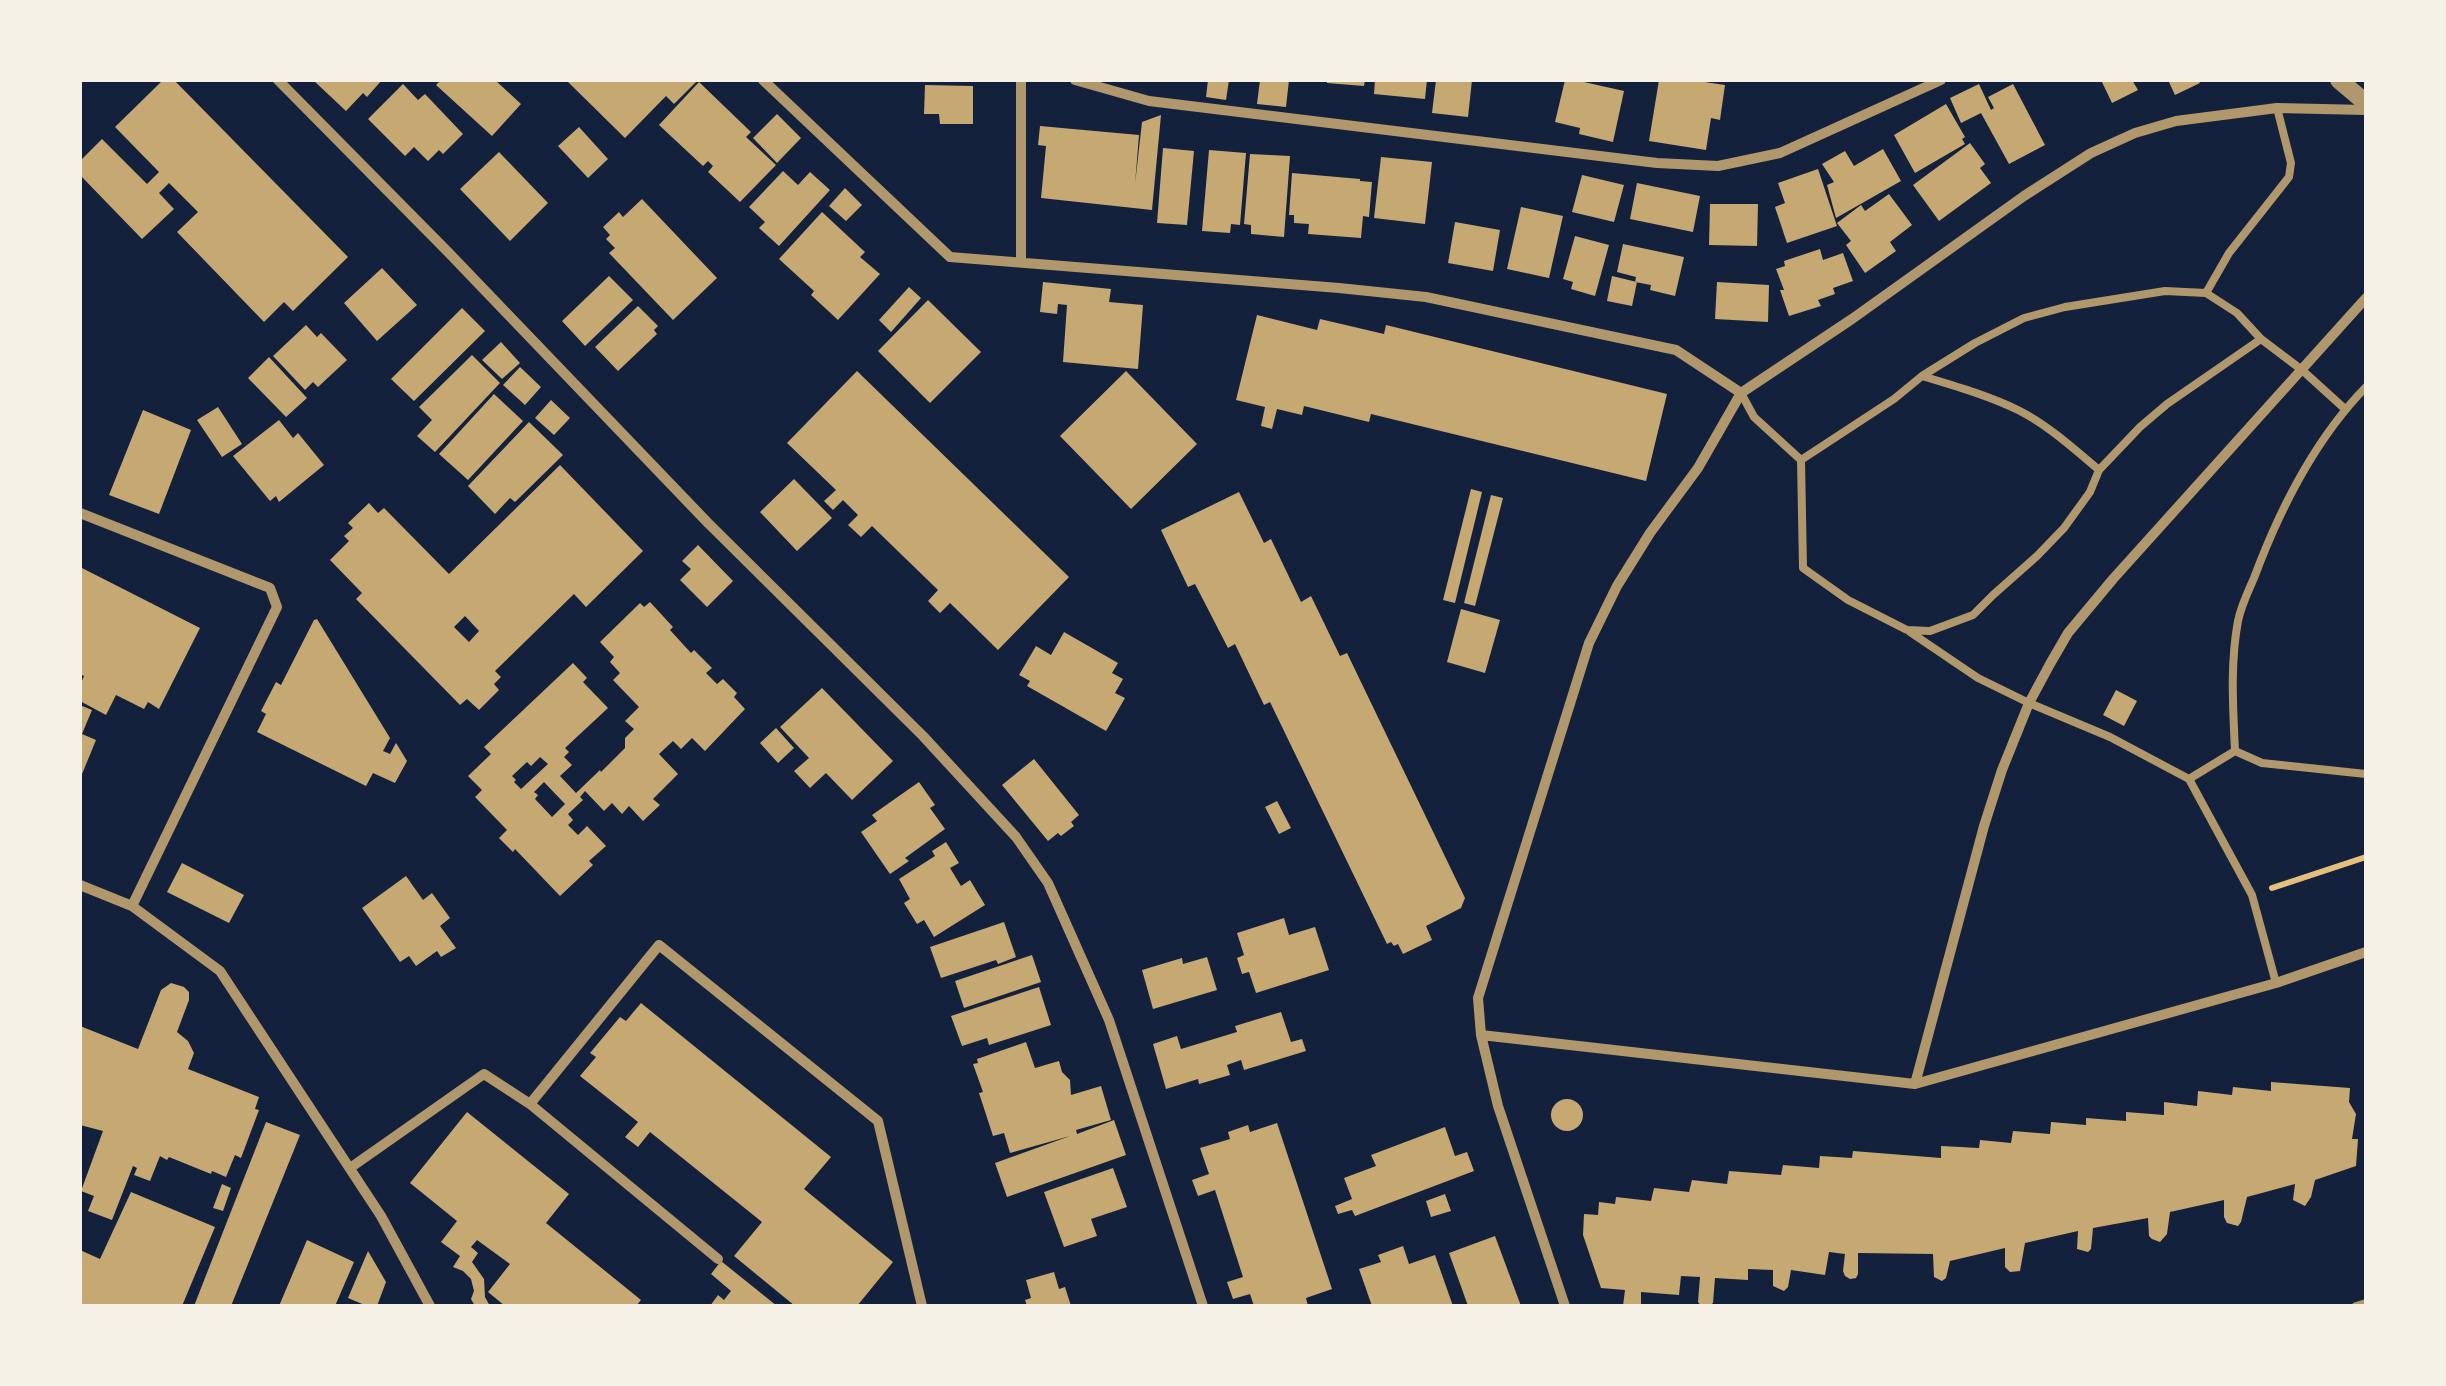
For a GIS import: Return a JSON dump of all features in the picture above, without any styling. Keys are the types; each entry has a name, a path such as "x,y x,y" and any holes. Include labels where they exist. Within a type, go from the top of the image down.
{"street":[{"path":"278,80 708,523 923,736 1016,837 1048,883 1109,1020 1203,1306"},
{"path":"764,80 950,257 1426,297 1676,350 1741,393"},
{"path":"1020,261 1021,80"},
{"path":"1075,80 1148,101 1718,166 1780,153 1941,80"},
{"path":"2339,80 2366,107"},
{"path":"1565,1306 1498,1106 1480,1035 1478,998 1589,644 1617,586 1698,468 1741,393 2091,153 2176,121 2277,108 2366,107"},
{"path":"1915,1084 2002,770 2029,703 2068,633 2366,298"},
{"path":"80,513 270,588 277,608 132,906"},
{"path":"80,885 132,906 220,971 381,1216 430,1306"},
{"path":"530,1104 659,945 878,1120 922,1306"},
{"path":"1480,1035 1915,1084 2276,983 2366,952"},
{"path":"350,1168 484,1074 530,1104 718,1259"}],"lane":[{"path":"2206,293 2230,253 2288,177 2291,163 2277,108"},
{"path":"1801,460 1922,376 2024,318 2165,291 2206,293 2238,313 2261,339 2345,409"},
{"path":"1907,630 1930,631 1973,615 2064,528 2090,492 2099,470 2140,427 2261,339"},
{"path":"1922,376 1977,392 2020,411 2056,433 2099,470"},
{"path":"2235,751 2232,678 2238,618 2268,539 2319,447 2345,409 2366,388"},
{"path":"1741,393 1754,417 1801,460 1803,568 1848,600 1907,630 1978,678 2110,737 2189,779 2252,895 2276,983"},
{"path":"2235,751 2262,763 2366,774"},
{"path":"2189,779 2235,751"},
{"path":"2356,1306 2366,1303"}],"path":[{"path":"2252,895 2366,857"}],"building":[{"path":"163,80 174,80 348,257 293,311 284,302 264,322 177,232 198,212 169,183 159,193 174,209 142,239 80,175 80,161 102,139 147,184 159,172 115,127"},
{"path":"313,80 382,80 367,97 363,93 346,111"},
{"path":"441,80 495,80 521,104 492,136 436,85"},
{"path":"566,80 698,80 674,104 666,96 625,138"},
{"path":"1208,80 1229,80 1226,100 1206,97"},
{"path":"1260,80 1289,80 1286,107 1257,104"},
{"path":"1327,80 1365,80 1364,86"},
{"path":"1375,80 1427,80 1425,99 1374,94"},
{"path":"1436,80 1472,80 1468,117 1432,113"},
{"path":"1565,80 1624,91 1613,142 1579,134 1580,128 1555,122"},
{"path":"1659,80 1725,85 1720,120 1711,118 1706,150 1649,141"},
{"path":"2101,80 2132,80 2138,90 2112,103"},
{"path":"2168,80 2198,80 2200,83 2175,95"},
{"path":"699,82 751,132 746,137 776,165 740,202 708,172 713,166 708,161 703,166 659,125"},
{"path":"403,84 418,100 425,94 463,134 443,154 439,150 428,161 414,147 405,156 368,119"},
{"path":"1979,84 1991,110 1994,108 1988,97 2013,84 2045,145 2009,164 1981,113 1961,123 1950,98"},
{"path":"925,85 973,86 973,124 940,124 939,114 924,114"},
{"path":"1946,104 1965,137 1965,144 1915,173 1894,135"},
{"path":"777,114 801,138 777,163 753,138"},
{"path":"1161,115 1152,210 1041,198 1046,146 1038,145 1040,126 1139,135 1135,184 1142,122"},
{"path":"579,127 608,159 588,178 558,146"},
{"path":"1970,143 1985,164 1980,168 1991,183 1939,221 1913,185"},
{"path":"1163,148 1194,151 1187,225 1157,223"},
{"path":"1883,149 1901,181 1836,218 1827,185 1834,182 1822,164 1845,151 1854,166"},
{"path":"1209,150 1246,153 1240,225 1231,224 1230,233 1202,231"},
{"path":"499,152 548,203 510,241 460,189"},
{"path":"1250,154 1290,156 1284,237 1251,234 1251,225 1244,224"},
{"path":"1381,157 1432,162 1425,224 1374,218"},
{"path":"1818,169 1837,226 1787,243 1775,207 1785,203 1778,183"},
{"path":"783,171 798,185 810,172 830,190 779,246 759,228 765,222 749,207"},
{"path":"1292,173 1372,182 1369,217 1363,216 1361,238 1308,234 1309,224 1294,223 1294,215 1289,215"},
{"path":"1582,175 1624,185 1614,222 1572,212"},
{"path":"1637,183 1700,196 1693,232 1630,219"},
{"path":"845,188 862,205 846,221 829,206"},
{"path":"1889,194 1912,225 1890,242 1896,251 1865,273 1846,245 1851,241 1837,223 1861,205 1865,211"},
{"path":"642,199 717,278 673,320 609,253 615,248 606,239 610,235 603,227 619,212 623,217"},
{"path":"1710,204 1758,204 1757,246 1709,245"},
{"path":"1521,207 1563,216 1549,278 1507,269"},
{"path":"822,212 865,252 860,257 880,274 838,320 779,259"},
{"path":"1455,222 1500,230 1493,271 1448,263"},
{"path":"1575,236 1609,245 1595,296 1571,289 1573,282 1563,279"},
{"path":"1623,244 1684,257 1675,296 1650,290 1651,285 1617,272"},
{"path":"1820,249 1823,260 1843,253 1853,281 1833,288 1835,294 1818,300 1821,306 1789,316 1776,269 1785,266 1784,261"},
{"path":"382,268 417,305 377,341 344,303"},
{"path":"609,276 633,300 585,346 562,321"},
{"path":"1612,276 1637,282 1632,306 1607,301"},
{"path":"1043,282 1111,289 1109,302 1143,305 1138,369 1063,362 1067,305 1058,304 1057,314 1040,312"},
{"path":"1717,282 1769,285 1768,322 1715,319"},
{"path":"909,287 921,298 891,332 879,320"},
{"path":"928,300 981,352 930,403 878,351"},
{"path":"638,306 658,326 654,330 657,334 618,371 595,347"},
{"path":"462,308 485,331 414,401 391,379"},
{"path":"1257,315 1317,330 1320,319 1384,334 1386,325 1667,394 1646,481 1371,414 1369,422 1304,406 1302,415 1277,409 1272,429 1261,426 1265,407 1236,400"},
{"path":"306,325 317,337 321,333 347,360 318,387 313,382 305,390 273,356"},
{"path":"501,342 520,363 502,379 482,360"},
{"path":"472,355 500,383 435,452 417,436 432,420 419,407"},
{"path":"269,357 307,398 286,417 248,378"},
{"path":"520,367 541,387 525,405 503,385"},
{"path":"857,371 1069,577 998,650 950,603 940,613 928,601 938,590 872,526 861,537 848,525 858,515 843,500 833,510 824,501 836,490 787,443"},
{"path":"1126,371 1197,444 1131,509 1060,436"},
{"path":"494,394 523,421 468,480 439,454"},
{"path":"551,400 570,418 554,435 535,418"},
{"path":"218,407 242,444 222,457 197,420"},
{"path":"143,410 191,430 159,514 109,495"},
{"path":"279,420 293,438 298,433 324,465 279,502 276,496 270,501 233,456"},
{"path":"529,422 563,455 515,502 510,498 495,514 468,486"},
{"path":"560,465 643,551 586,607 574,594 495,671 501,677 494,684 499,690 479,710 467,699 460,705 356,599 362,593 330,560 349,541 344,536 353,528 348,523 369,503 378,513 384,508 449,574","holes":["465,616 479,631 469,642 454,627"]},
{"path":"794,479 832,518 797,551 760,512"},
{"path":"1471,489 1482,492 1455,603 1443,600"},
{"path":"1239,492 1264,543 1271,539 1301,602 1311,596 1340,656 1347,653 1465,898 1461,908 1426,926 1432,940 1403,954 1398,944 1387,944 1270,702 1264,705 1235,644 1228,648 1195,584 1188,587 1161,530"},
{"path":"1491,495 1503,498 1475,606 1464,603"},
{"path":"698,545 733,581 707,607 680,580 691,569 682,561"},
{"path":"80,567 200,628 159,709 148,702 144,709 116,695 106,715 80,701 84,676 80,674"},
{"path":"650,602 691,653 694,650 712,668 706,673 717,684 723,679 737,693 734,697 745,709 705,751 692,738 681,749 673,741 659,754 678,774 653,799 660,805 643,821 629,806 622,814 612,803 604,811 585,791 580,797 583,800 568,814 573,820 568,825 578,835 587,826 606,846 589,861 593,865 560,896 515,849 513,852 499,838 507,830 475,797 482,790 468,776 491,754 484,747 573,663 587,678 583,682 608,708 565,748 569,752 564,757 572,765 560,776 576,793 601,772 625,748 625,738 634,729 625,721 639,707 613,680 620,673 610,662 614,657 600,642 640,603 644,607","holes":["540,757 548,764 521,789 512,776 527,762 531,766","544,782 565,804 552,817 535,799 538,795 534,792"]},
{"path":"1461,609 1500,620 1485,673 1447,662"},
{"path":"317,619 390,738 383,751 390,754 396,743 407,761 395,783 373,773 366,786 257,732 266,714 261,711 276,682 281,685"},
{"path":"1064,632 1118,663 1112,673 1123,679 1115,693 1125,698 1106,731 1027,686 1030,681 1019,675 1036,646 1051,655"},
{"path":"822,688 893,761 852,800 826,773 810,788 794,771 809,758 780,727"},
{"path":"2116,690 2137,701 2124,726 2103,715"},
{"path":"80,705 92,710 82,734 96,740 80,779"},
{"path":"776,728 794,748 778,763 760,743"},
{"path":"1034,759 1079,815 1071,822 1074,826 1048,841 1002,785"},
{"path":"919,782 945,829 890,874 861,832 877,821 872,815"},
{"path":"1277,801 1291,828 1279,834 1265,807"},
{"path":"946,842 959,863 950,868 961,886 970,880 985,905 934,937 924,920 917,924 904,903 910,899 899,879 935,856 932,851"},
{"path":"182,863 244,895 229,923 167,892"},
{"path":"406,876 423,900 432,893 450,918 440,926 456,948 441,957 437,951 416,966 409,956 400,962 362,908"},
{"path":"1284,918 1289,935 1315,927 1329,970 1256,993 1249,972 1242,974 1237,958 1244,955 1237,933"},
{"path":"1004,922 1016,957 941,978 930,947"},
{"path":"1032,955 1041,982 964,1008 955,981"},
{"path":"1207,957 1217,990 1153,1009 1142,970 1182,958 1183,964"},
{"path":"171,983 189,992 177,1032 194,1053 188,1069 259,1097 255,1109 259,1110 241,1158 235,1155 226,1177 169,1157 167,1160 160,1156 150,1181 134,1175 137,1168 133,1166 112,1220 88,1211 94,1196 81,1191 103,1131 80,1125 80,1026 138,1049 161,990"},
{"path":"1039,987 1051,1025 989,1045 987,1038 962,1046 951,1016"},
{"path":"641,1003 831,1157 804,1189 893,1262 857,1306 795,1306 734,1256 762,1222 650,1132 638,1147 625,1137 638,1122 580,1076 596,1057 590,1053 620,1017 626,1021"},
{"path":"1281,1012 1291,1042 1302,1039 1306,1051 1244,1070 1241,1060 1227,1065 1230,1075 1166,1089 1153,1044 1177,1036 1181,1049 1237,1032 1235,1026"},
{"path":"1026,1042 1035,1068 1059,1061 1070,1080 1071,1095 1101,1086 1111,1120 1076,1130 1077,1134 1114,1120 1126,1155 1007,1197 995,1163 1070,1136 1010,1153 1004,1133 993,1136 973,1064 978,1063 977,1059"},
{"path":"2271,1082 2350,1088 2349,1102 2356,1114 2352,1139 2358,1139 2356,1166 2315,1180 2305,1206 2293,1200 2295,1184 2247,1197 2238,1226 2227,1223 2224,1200 2170,1212 2167,1234 2160,1242 2149,1236 2148,1218 2093,1228 2088,1252 2077,1249 2078,1231 2025,1243 2020,1271 2010,1272 2005,1267 2005,1248 1950,1261 1942,1281 1934,1277 1933,1254 1858,1253 1858,1274 1850,1279 1843,1271 1845,1254 1829,1252 1825,1275 1791,1270 1784,1291 1773,1286 1773,1270 1748,1269 1748,1280 1715,1278 1713,1303 1709,1306 1698,1302 1700,1277 1681,1276 1679,1295 1641,1292 1641,1306 1623,1306 1625,1290 1601,1288 1583,1235 1584,1214 1598,1215 1599,1202 1615,1204 1616,1197 1651,1201 1654,1188 1689,1192 1692,1180 1727,1184 1729,1171 1781,1175 1783,1165 1819,1168 1820,1156 1852,1158 1853,1151 1941,1158 1941,1146 1979,1148 1980,1140 2011,1143 2013,1131 2050,1134 2051,1122 2086,1125 2086,1118 2126,1121 2126,1112 2164,1115 2164,1102 2197,1106 2198,1091 2232,1095 2233,1087 2271,1091"},
{"path":"1567,1099 1579,1103 1583,1115 1579,1127 1567,1131 1555,1127 1551,1115 1555,1103"},
{"path":"467,1112 569,1194 546,1223 641,1300 636,1306 505,1306 488,1292 510,1264 477,1240 471,1247 478,1253 472,1262 484,1279 490,1306 475,1306 471,1279 453,1267 460,1256 441,1242 457,1221 410,1183"},
{"path":"266,1122 300,1135 231,1306 194,1306"},
{"path":"1277,1123 1332,1289 1306,1298 1308,1306 1254,1306 1250,1294 1233,1299 1227,1282 1243,1277 1215,1190 1198,1196 1192,1180 1209,1174 1200,1148 1230,1139 1228,1132 1248,1125 1250,1132"},
{"path":"1445,1127 1455,1156 1467,1152 1474,1171 1355,1216 1352,1210 1338,1214 1335,1206 1352,1199 1344,1178 1376,1166 1371,1155"},
{"path":"1113,1168 1127,1207 1091,1219 1097,1236 1064,1247 1044,1192"},
{"path":"222,1184 231,1188 223,1211 213,1208"},
{"path":"131,1192 215,1227 182,1306 80,1306 80,1250 100,1259"},
{"path":"1445,1194 1451,1211 1431,1217 1426,1201"},
{"path":"1495,1236 1521,1306 1468,1306 1449,1253"},
{"path":"307,1240 354,1262 335,1306 279,1306"},
{"path":"1403,1246 1409,1264 1435,1255 1453,1306 1372,1306 1359,1269 1381,1262 1378,1255"},
{"path":"368,1251 386,1282 377,1306 348,1298"},
{"path":"721,1261 777,1306 710,1306 718,1295 724,1300 731,1291 711,1274"},
{"path":"1054,1272 1059,1289 1065,1287 1071,1306 1027,1306 1025,1300 1031,1298 1026,1280"}]}
